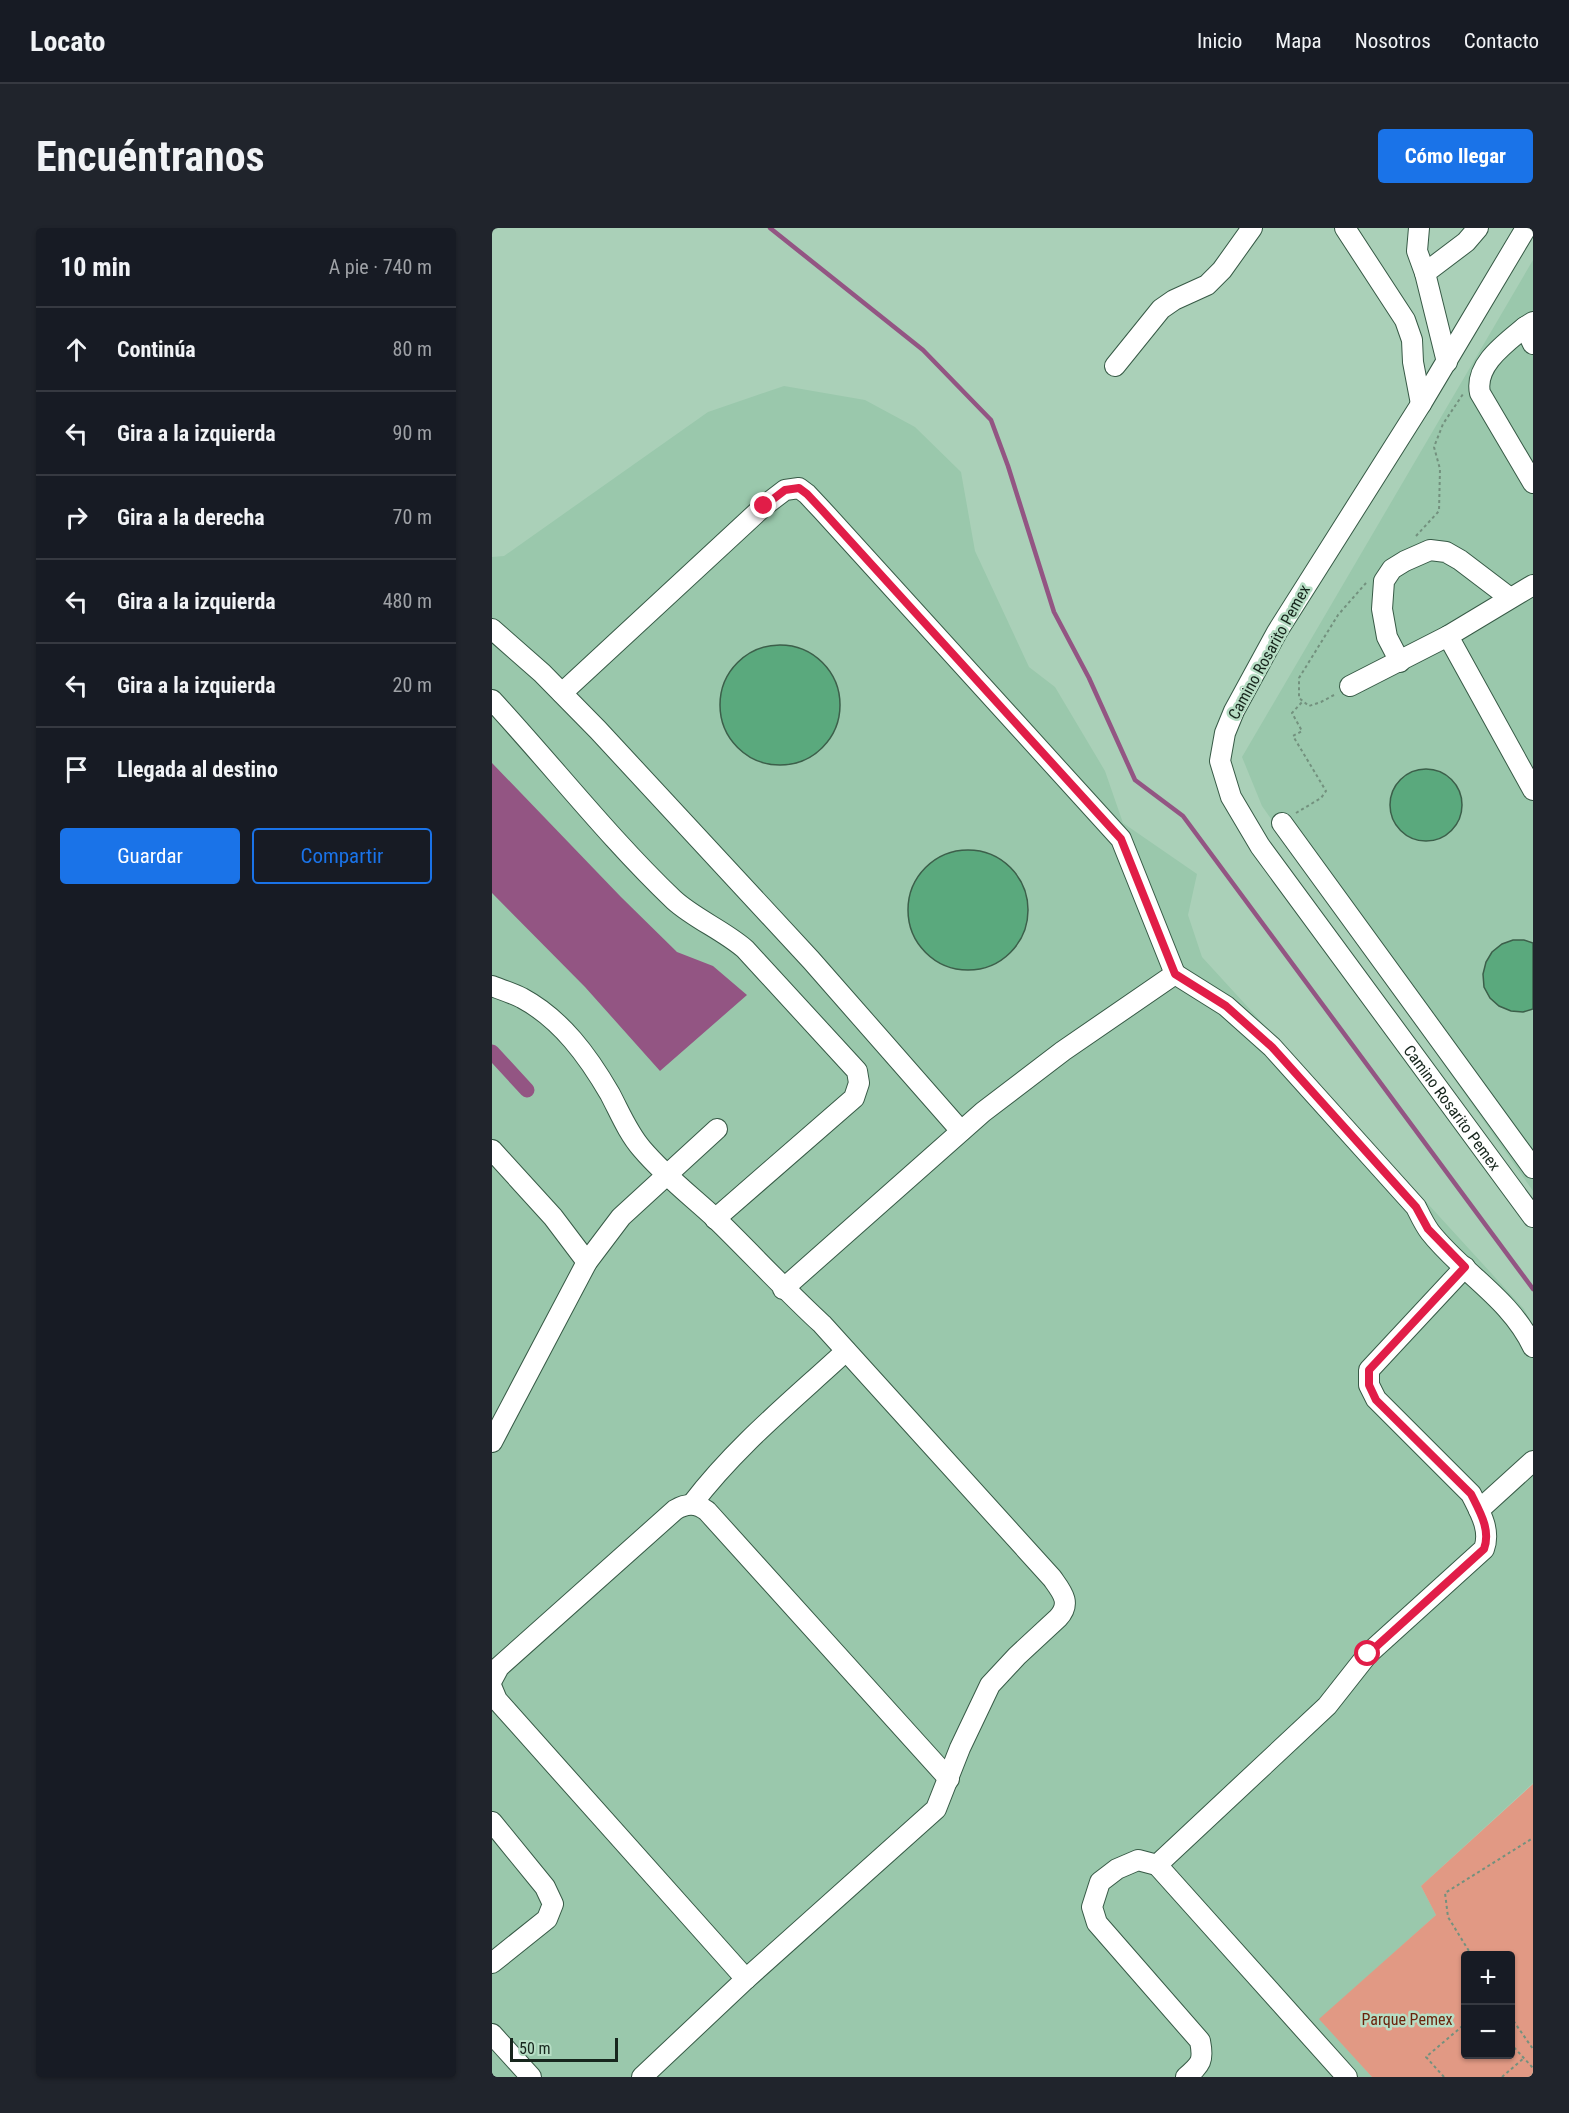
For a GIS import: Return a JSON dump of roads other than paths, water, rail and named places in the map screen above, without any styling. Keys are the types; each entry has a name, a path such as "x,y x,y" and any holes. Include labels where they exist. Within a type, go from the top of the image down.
{"street":[{"path":"1115,366 1161,309 1174,300 1207,285 1222,270 1252,228"},
{"path":"1345,228 1405,320 1412,340 1413,362 1421,404"},
{"path":"1419,228 1418,251 1447,362"},
{"path":"1425,273 1466,242 1478,228"},
{"name":"Camino Rosarito Pemex","path":"1526,228 1447,362 1277,632 1234,711 1225,734 1220,761 1231,797 1260,846 1533,1217"},
{"path":"1530,331 1498,349 1480,374 1478,384 1480,393 1533,483"},
{"path":"562,693 764,506 785,490 799,488 822,510 1121,839 1175,974 1226,1006 1272,1047 1416,1207 1439,1243 1502,1303 1520,1324 1533,1347"},
{"path":"1400,662 1387,637 1382,609 1384,581 1392,569 1405,561 1430,550 1446,552 1510,598"},
{"path":"1350,686 1448,636 1533,585"},
{"path":"492,629 562,693 811,960 961,1131"},
{"path":"1448,636 1533,790"},
{"path":"492,700 648,874 686,910 732,938 745,949 857,1071 859,1083 854,1098 715,1218"},
{"path":"1286,828 1533,1168"},
{"path":"783,1289 961,1131 1063,1051 1175,974"},
{"path":"492,986 538,1008 579,1046 591,1061 630,1133 665,1175 715,1218 783,1289 822,1324 1052,1578 1065,1597 1066,1604 1063,1613 990,1685 960,1748 936,1809 922,1824 746,1979 642,2077"},
{"path":"492,1442 587,1262 621,1216 717,1129"},
{"path":"492,1150 553,1217 587,1262"},
{"path":"1156,1865 1327,1706 1368,1654 1484,1549 1488,1538 1471,1494 1376,1400 1369,1385 1369,1370 1465,1267"},
{"path":"692,1504 710,1480 746,1443 846,1351"},
{"path":"1479,1510 1533,1461"},
{"path":"492,1680 499,1667 657,1525 683,1505 692,1504 707,1511 949,1779"},
{"path":"492,1688 497,1700 746,1979"},
{"path":"492,1822 545,1887 553,1904 547,1919 492,1963"},
{"path":"1186,2077 1201,2064 1203,2054 1200,2041 1097,1923 1092,1907 1100,1882 1116,1869 1138,1860 1156,1865 1347,2077"},
{"path":"492,2034 531,2077"}],"waterway":[{"path":"770,228 923,350 991,420 1008,466 1054,612 1089,678 1135,780 1183,816 1533,1289"},
{"path":"492,1052 527,1090"}],"park label":[{"name":"Parque Pemex","path":"1407,2019"}]}
